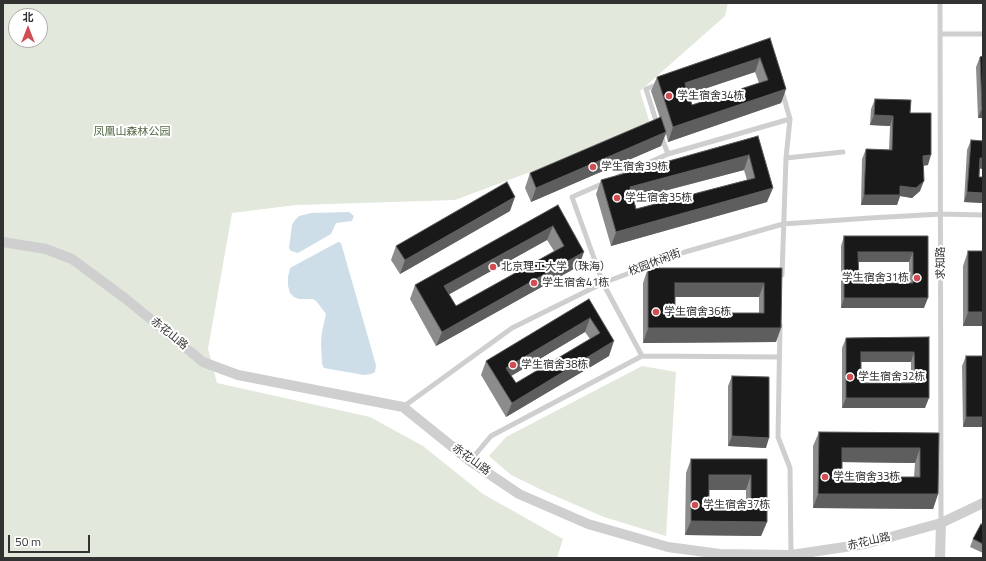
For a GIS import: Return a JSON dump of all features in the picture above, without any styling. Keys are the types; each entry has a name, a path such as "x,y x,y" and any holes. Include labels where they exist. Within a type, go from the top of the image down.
{"street":[{"name":"赤花山路","path":"3,242 46,249 72,259 126,299 203,362 238,375 403,407 470,460 518,494 588,524 668,547 720,554 791,555 865,544 941,522 983,503"},
{"path":"940,558 941,522"}],"lane":[{"name":"求知路","path":"940,3 941,522"},
{"path":"941,34 983,34"},
{"path":"667,81 646,89 668,154"},
{"path":"779,82 790,119 786,158 782,279"},
{"path":"613,179 668,154 790,119"},
{"path":"786,158 843,152"},
{"path":"606,182 572,197 603,283 642,356"},
{"name":"校园休闲街","path":"403,407 512,328 603,283 685,252 784,224 941,214 983,215"},
{"path":"780,318 778,437 790,468 791,555"},
{"path":"470,460 491,436 642,356 779,357"}],"green space":[{"name":"凤凰山森林公园","path":"3,3 728,3 725,16 640,91 651,127 455,200 296,205 232,213 208,349 217,383 370,417 423,446 483,494 563,539 557,558 3,558"},
{"path":"642,366 676,372 666,536 604,517 546,492 511,475 489,456 506,437"}],"shaded area":[{"path":"349,212 354,216 352,221 336,223 331,234 298,253 291,251 289,248 292,225 299,216 311,213"},
{"path":"338,242 341,243 376,365 375,372 371,374 364,375 324,368 322,364 321,343 326,314 313,299 299,299 294,297 290,293 288,286 290,268"}],"building":[{"path":"770,38 786,89 673,127 657,77","holes":["760,58 768,80 692,105 685,83"]},
{"path":"983,56 983,108 982,108 980,57"},
{"path":"875,99 911,100 910,113 931,113 931,155 923,156 924,181 916,188 900,186 900,195 864,195 866,149 892,150 893,116 874,115"},
{"path":"661,117 666,132 536,188 530,173"},
{"path":"758,136 773,188 616,232 601,180","holes":["749,155 755,178 636,209 630,187"]},
{"path":"971,140 983,141 983,158 980,158 979,177 983,177 983,193 967,192"},
{"path":"507,182 515,197 405,260 396,246"},
{"path":"558,205 584,252 442,332 415,285","holes":["553,226 564,246 456,306 444,286"]},
{"path":"844,236 928,236 928,298 844,298","holes":["858,252 913,252 913,283 859,283"]},
{"path":"968,251 983,251 983,312 968,312"},
{"path":"648,268 782,268 781,328 648,328","holes":["675,283 764,283 764,313 675,313"]},
{"path":"589,299 614,341 512,403 486,361","holes":["590,318 600,333 516,383 506,368"]},
{"path":"929,337 929,398 846,398 846,338","holes":["861,352 914,352 915,383 861,383"]},
{"path":"966,356 983,356 983,417 966,417"},
{"path":"732,376 769,377 769,438 732,436"},
{"path":"819,432 939,433 938,494 818,494","holes":["842,448 920,448 920,477 842,477"]},
{"path":"691,459 767,459 767,522 691,521","holes":["709,475 751,475 751,505 709,505"]},
{"path":"981,524 983,525 983,544 973,539"}],"place":[{"name":"学生宿舍34栋","path":"669,96"},
{"name":"学生宿舍39栋","path":"593,167"},
{"name":"学生宿舍35栋","path":"617,198"},
{"name":"北京理工大学（珠海）","path":"493,267"},
{"name":"学生宿舍31栋","path":"917,278"},
{"name":"学生宿舍41栋","path":"534,283"},
{"name":"学生宿舍36栋","path":"656,312"},
{"name":"学生宿舍38栋","path":"513,365"},
{"name":"学生宿舍32栋","path":"850,377"},
{"name":"学生宿舍33栋","path":"825,477"},
{"name":"学生宿舍37栋","path":"695,505"}]}
